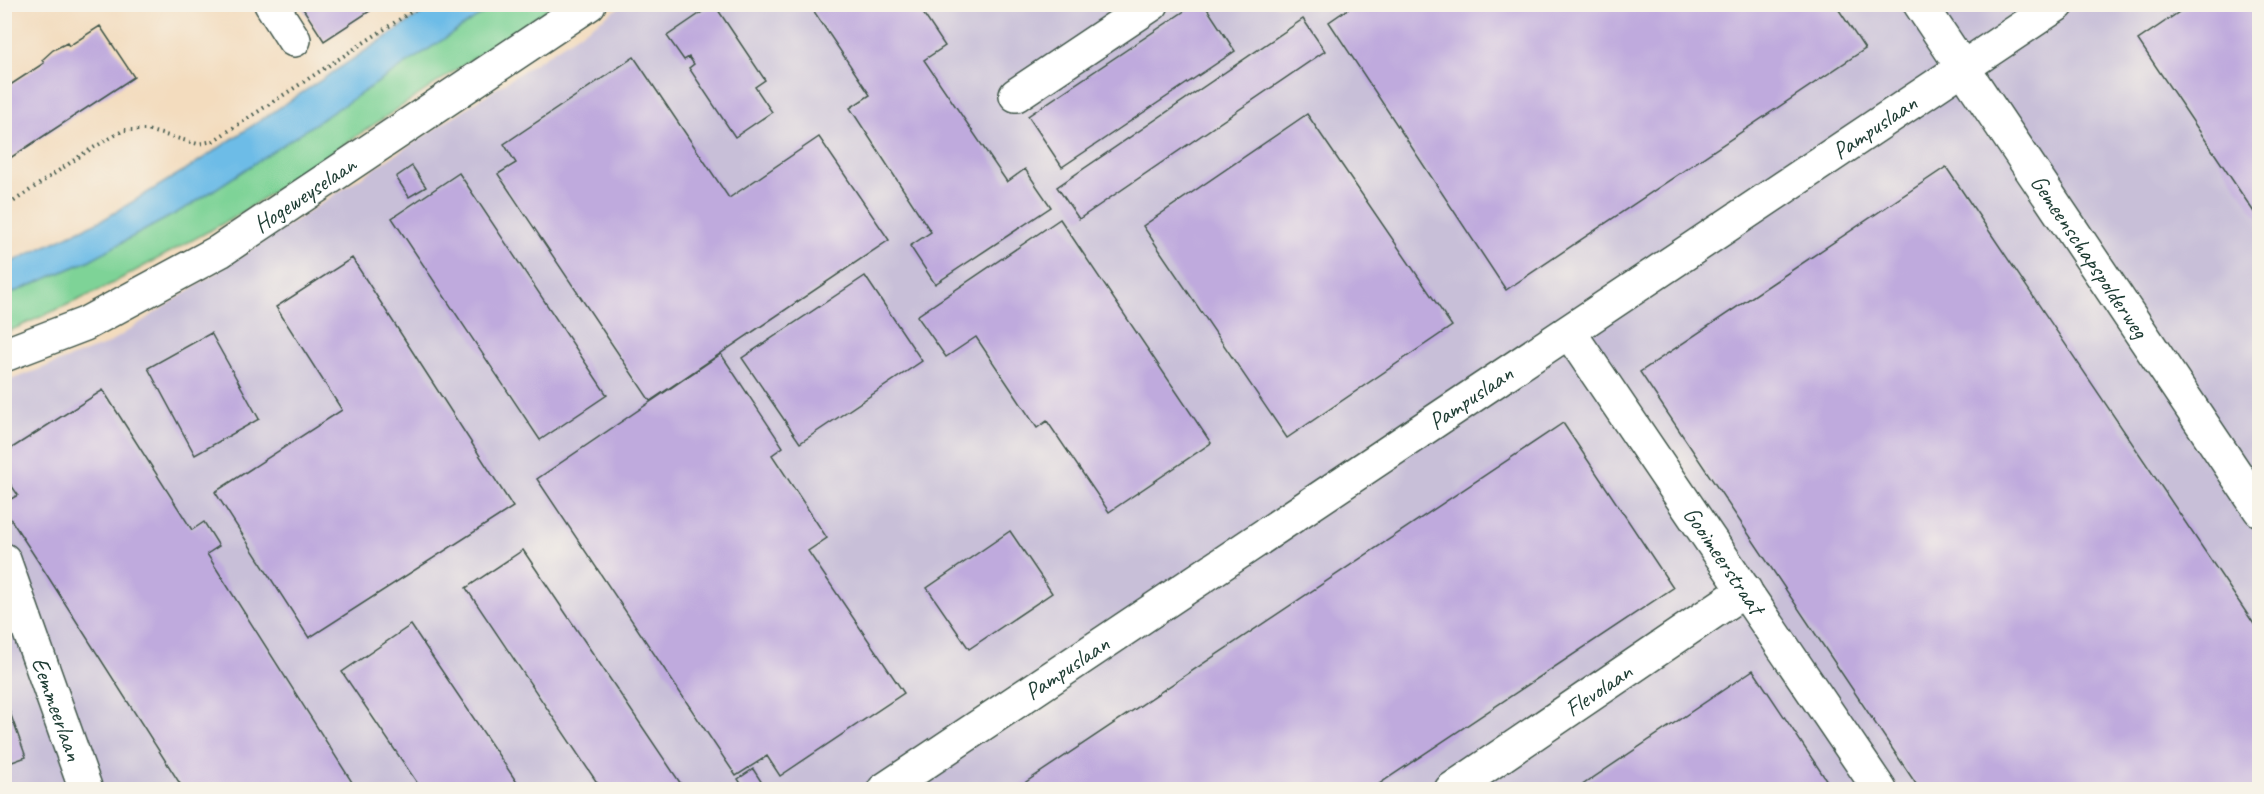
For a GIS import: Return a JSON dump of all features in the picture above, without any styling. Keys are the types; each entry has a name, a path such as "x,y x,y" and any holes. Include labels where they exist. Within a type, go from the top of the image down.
{"street":[{"path":"271,4 294,40"},
{"name":"Hogeweyselaan","path":"4,355 85,324 220,251 589,4"},
{"path":"1016,94 1152,4"},
{"name":"Gemeenschapspolderweg","path":"1920,4 2249,471 2259,510"},
{"name":"Pampuslaan","path":"884,789 2058,4"},
{"name":"Gooimeerstraat","path":"1569,332 1880,789"},
{"name":"Eemmeerlaan","path":"4,560 86,789"},
{"name":"Flevolaan","path":"1451,789 1745,590"}],"path":[{"path":"4,208 86,152 124,130 147,130 198,144 213,141 423,4"}],"shaded area":[{"path":"623,5 2259,5 2259,789 5,790 5,382 108,344"}],"green space":[{"path":"496,5 554,5 235,217 98,291 5,333 4,296 88,261"}],"water":[{"path":"436,4 496,5 191,205 88,261 5,296 5,265 106,218 193,165"}],"building":[{"path":"300,4 374,4 376,7 324,41"},
{"path":"714,4 765,80 755,87 772,112 735,137 689,68 694,64 689,57 684,60 667,36"},
{"path":"809,4 917,4 945,46 924,60 1007,182 1025,169 1051,207 935,284 910,246 931,232 850,108 870,95"},
{"path":"1195,4 1204,4 1235,51 1062,167 1028,116"},
{"path":"1355,4 1835,4 1865,49 1506,290 1329,22"},
{"path":"2191,4 2260,4 2260,221 2138,40"},
{"path":"1303,19 1325,51 1079,219 1057,187"},
{"path":"100,26 134,77 4,162 4,89 44,63 42,60 53,50 67,43 69,46"},
{"path":"634,57 729,198 819,137 889,240 650,401 498,174 516,163 504,144"},
{"path":"1307,114 1452,326 1287,438 1143,226"},
{"path":"412,166 426,187 409,197 396,177"},
{"path":"1946,167 2260,633 2260,790 1920,790 1640,372"},
{"path":"459,173 607,395 540,440 392,218"},
{"path":"1060,219 1211,443 1109,512 1047,421 1037,428 976,337 946,357 917,316"},
{"path":"352,258 513,507 309,638 215,492 342,410 276,307"},
{"path":"865,276 922,361 800,443 742,358"},
{"path":"211,333 259,419 195,455 148,368"},
{"path":"721,354 783,447 772,455 827,538 808,551 904,693 780,776 767,756 736,776 537,479"},
{"path":"103,390 192,530 204,522 219,546 207,554 357,790 184,790 4,509 4,503 18,495 4,475 4,453"},
{"path":"1563,423 1673,588 1370,790 1014,790"},
{"path":"1010,531 1052,593 969,649 927,588"},
{"path":"523,550 685,790 602,790 466,588"},
{"path":"411,625 522,790 422,790 342,672"},
{"path":"1753,670 1833,790 1575,790"},
{"path":"4,696 26,757 4,765"},
{"path":"753,769 764,786 759,790 745,790 738,779"}]}
